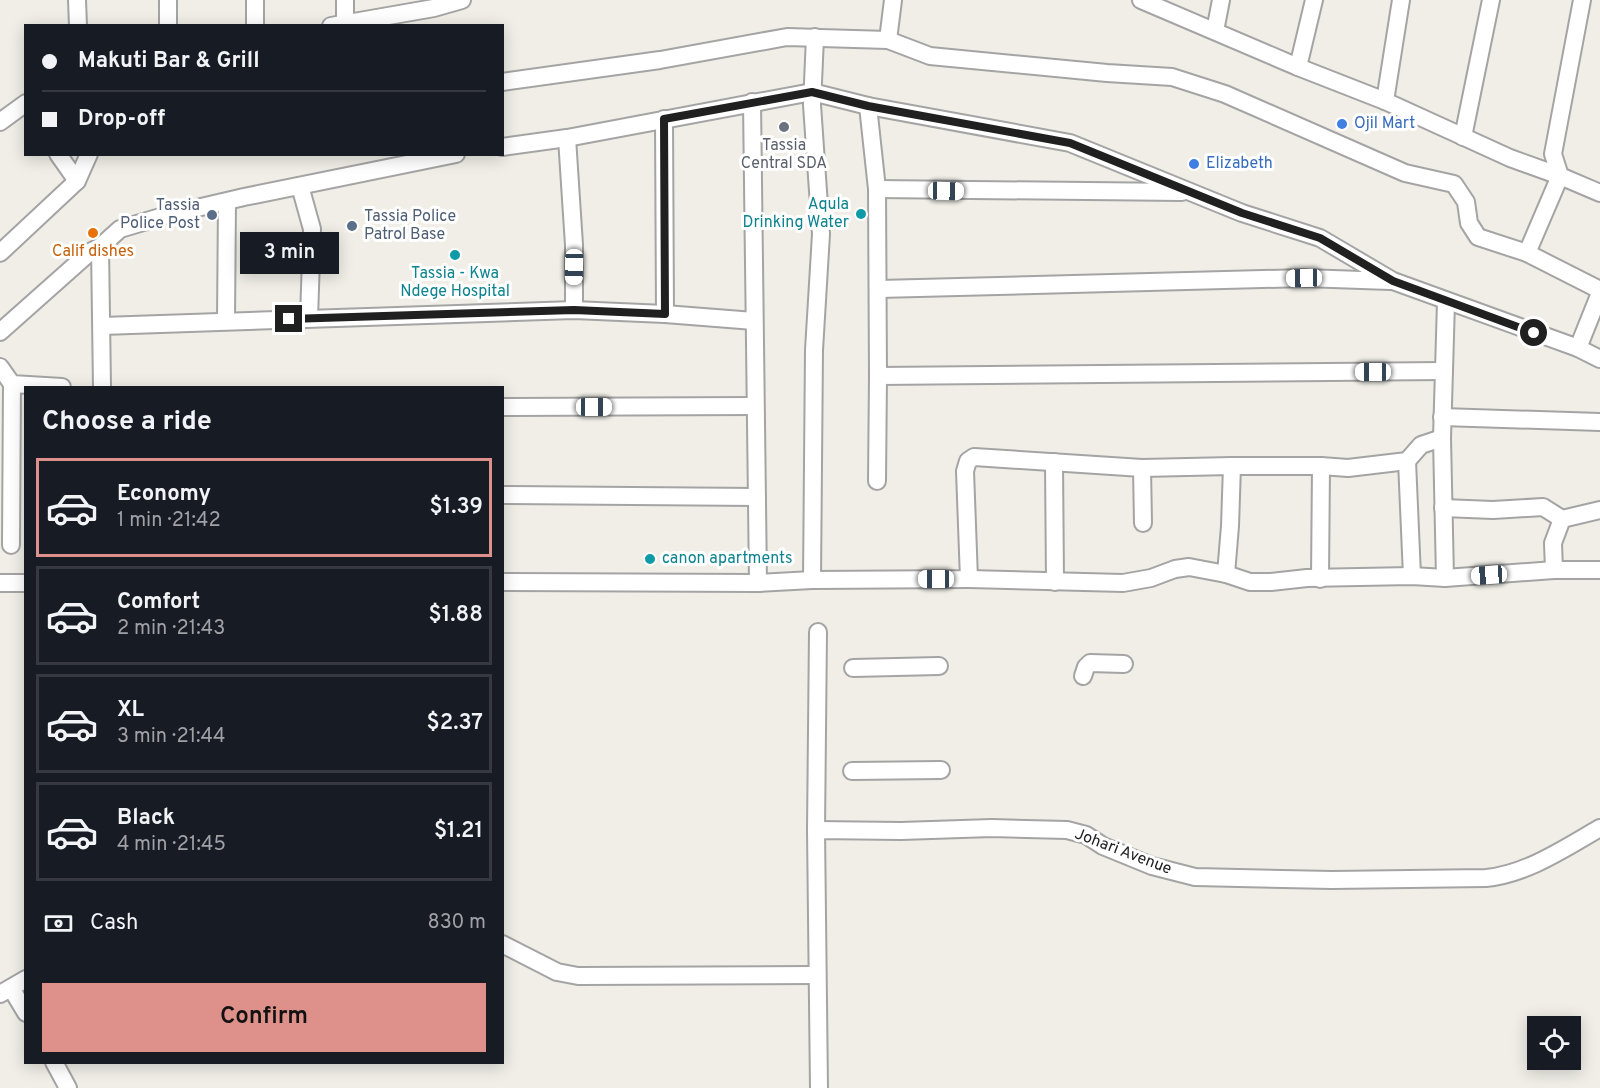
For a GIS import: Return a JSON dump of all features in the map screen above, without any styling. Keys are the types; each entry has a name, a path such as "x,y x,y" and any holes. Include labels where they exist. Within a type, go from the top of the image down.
{"street":[{"path":"77,0 78,24"},
{"path":"168,0 168,24"},
{"path":"255,0 255,24"},
{"path":"345,0 338,24 462,0"},
{"path":"888,40 893,0"},
{"path":"1141,0 1298,67 1385,101 1510,158 1600,193"},
{"path":"1215,31 1221,0"},
{"path":"1298,67 1314,0"},
{"path":"1385,101 1401,0"},
{"path":"1463,137 1491,0"},
{"path":"1527,253 1560,176 1553,154 1582,0"},
{"path":"504,82 660,60 787,37 888,40 930,56 1172,77 1225,94 1405,173 1454,184 1466,202 1469,223 1478,237 1527,253 1600,292 1578,348"},
{"path":"812,580 814,350 821,234 812,92 815,37"},
{"path":"504,147 567,138 812,92 868,106 1070,143 1242,213 1320,238 1393,281 1578,348 1600,359"},
{"path":"752,102 758,583"},
{"path":"868,106 877,189 879,289 877,481"},
{"path":"0,122 24,108"},
{"path":"664,119 665,314"},
{"path":"567,138 574,245 574,310"},
{"path":"59,156 77,180"},
{"path":"0,253 77,180 88,156"},
{"path":"0,332 90,252 100,247 120,229 167,215 446,156"},
{"path":"300,186 312,229 309,318"},
{"path":"877,189 1192,192"},
{"path":"226,202 226,320"},
{"path":"100,247 102,386"},
{"path":"879,289 1304,278 1393,281"},
{"path":"1445,578 1442,417 1446,302"},
{"path":"102,326 574,310 754,321"},
{"path":"0,367 12,384 11,546"},
{"path":"878,376 1444,371"},
{"path":"12,384 45,386"},
{"path":"504,407 754,406"},
{"path":"1442,417 1600,422"},
{"path":"969,579 965,471 968,461 975,457 1142,468 1232,466 1348,468 1407,461 1421,445 1442,438"},
{"path":"1407,461 1412,576"},
{"path":"1054,462 1055,582"},
{"path":"1226,574 1232,466"},
{"path":"1320,579 1321,466"},
{"path":"1142,468 1143,523"},
{"path":"504,495 757,497"},
{"path":"1443,508 1492,510 1543,507 1562,519 1600,510"},
{"path":"1554,570 1553,543 1562,519"},
{"path":"504,582 758,583 812,580 969,579 1124,583 1189,567 1226,574 1250,582 1271,582 1307,578 1412,576 1445,578 1554,570 1600,570"},
{"path":"0,583 24,583"},
{"path":"818,632 816,830 819,1088"},
{"path":"1083,676 1090,663 1124,664"},
{"path":"853,668 939,666"},
{"path":"852,771 941,770"},
{"name":"Johari Avenue","path":"816,830 901,831 992,828 1066,830 1086,835 1103,846 1152,866 1195,877 1332,880 1486,878 1511,874 1600,828"},
{"path":"504,945 556,972 578,976 817,975"},
{"path":"12,987 24,1009"},
{"path":"55,1064 68,1088"}],"place":[{"name":"Ojil Mart","path":"1342,124"},
{"name":"Tassia Central SDA","path":"784,127"},
{"name":"Elizabeth","path":"1194,164"},
{"name":"Aqula Drinking Water","path":"861,214"},
{"name":"Tassia Police Post","path":"212,215"},
{"name":"Tassia Police Patrol Base","path":"352,226"},
{"name":"Calif dishes","path":"93,233"},
{"name":"Tassia - Kwa Ndege Hospital","path":"455,255"},
{"name":"canon apartments","path":"650,559"}],"route":[{"path":"289,319 574,310 665,314 664,119 812,92 868,106 1070,143 1242,213 1320,238 1393,281 1534,333"}]}
